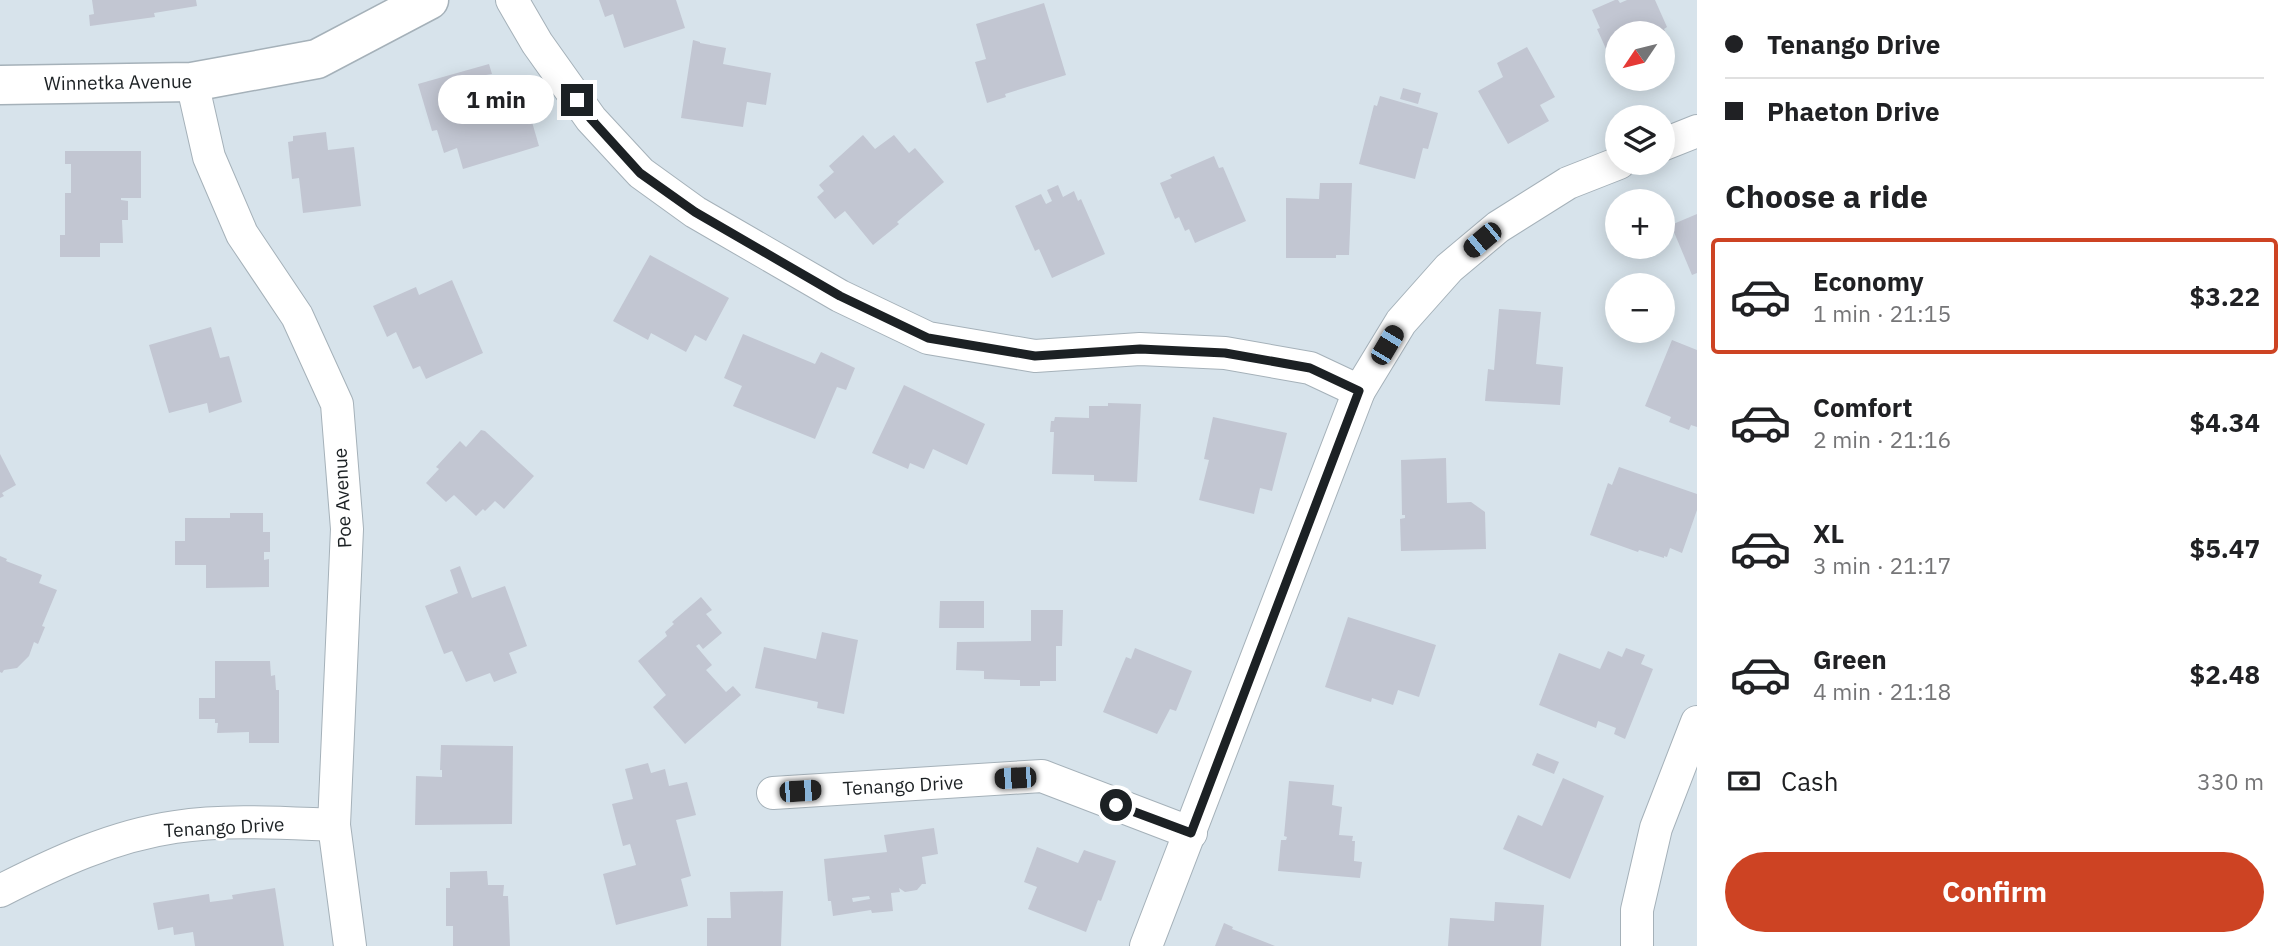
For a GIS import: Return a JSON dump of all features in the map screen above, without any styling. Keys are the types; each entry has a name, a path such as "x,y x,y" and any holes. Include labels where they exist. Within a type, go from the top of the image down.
{"main road":[{"name":"Winnetka Avenue","path":"0,85 192,82 317,59 429,0"}],"street":[{"path":"512,0 537,43 591,119 640,173 695,212 840,296 928,338 1035,356 1140,349 1225,353 1310,368 1359,391"},
{"name":"Poe Avenue","path":"192,82 209,156 242,234 297,316 337,404 347,529 334,825 350,946"},
{"path":"1675,140 1697,131"},
{"path":"1146,946 1359,391 1401,322 1449,268 1510,219 1568,183 1605,168"},
{"path":"1637,946 1637,910 1656,828 1697,722"},
{"name":"Tenango Drive","path":"773,793 1042,776 1191,833"},
{"name":"Tenango Drive","path":"0,891 45,869 121,839 176,827 257,822 334,825"}],"building":[{"path":"92,0 196,0 197,6 154,13 155,17 90,26 89,15 94,14"},
{"path":"599,0 676,0 685,28 624,48 613,14 605,17"},
{"path":"1615,0 1620,3 1627,0 1655,0 1664,21 1605,21 1605,47 1592,10"},
{"path":"1044,3 1066,75 1005,94 1006,97 987,103 975,62 986,59 976,24"},
{"path":"693,40 726,48 723,64 771,73 766,105 747,102 743,127 681,118"},
{"path":"1527,47 1555,97 1540,105 1549,121 1508,144 1478,91 1503,77 1497,63"},
{"path":"489,64 492,74 486,75 495,107 525,98 539,146 463,169 457,148 444,153 437,130 432,131 418,84"},
{"path":"1403,88 1421,93 1418,104 1400,99"},
{"path":"1380,96 1438,113 1428,149 1423,148 1415,179 1359,164 1374,105 1377,106"},
{"path":"326,132 328,150 354,147 361,206 303,213 299,178 292,179 288,142 293,141 293,136"},
{"path":"863,135 875,149 894,135 909,153 915,148 944,182 873,245 845,211 835,219 817,197 824,191 819,185 834,172 829,166"},
{"path":"65,151 141,151 141,198 121,198 128,201 128,220 122,220 123,243 100,243 100,257 60,257 60,235 65,235 65,193 71,193 71,164 65,164"},
{"path":"1214,156 1219,168 1223,167 1246,221 1195,243 1189,229 1185,231 1179,217 1175,219 1160,183 1172,178 1170,175"},
{"path":"1320,183 1352,183 1349,255 1336,255 1336,258 1286,258 1286,198 1319,199"},
{"path":"1058,185 1063,197 1074,191 1078,201 1081,199 1105,254 1052,278 1039,249 1035,251 1015,206 1041,194 1046,204 1052,201 1047,190"},
{"path":"1697,214 1697,273 1692,275 1675,235 1675,223"},
{"path":"650,255 729,298 706,341 695,335 686,352 651,333 648,340 613,321"},
{"path":"452,280 483,353 426,379 420,366 413,369 396,332 387,337 373,306 416,287 419,295"},
{"path":"1499,309 1541,312 1536,364 1563,367 1560,405 1485,401 1488,369 1494,370"},
{"path":"211,327 220,358 229,356 242,402 209,413 207,403 169,413 149,345"},
{"path":"743,334 815,364 821,352 855,368 846,390 837,387 815,439 733,406 742,386 724,378"},
{"path":"1675,341 1697,350 1697,427 1691,425 1689,430 1669,422 1671,417 1645,406 1671,343"},
{"path":"904,385 985,424 967,465 933,449 924,469 910,463 908,469 872,453"},
{"path":"1108,403 1141,404 1137,482 1094,481 1094,475 1052,474 1054,432 1050,432 1051,421 1054,421 1055,417 1089,418 1089,406 1108,406"},
{"path":"1213,417 1287,433 1272,491 1260,488 1254,514 1199,500 1209,460 1204,459"},
{"path":"481,430 534,476 504,509 495,501 476,516 454,495 446,502 426,483 439,469 436,467 460,441 466,447"},
{"path":"0,454 16,485 2,493 4,496 0,498"},
{"path":"1446,458 1447,503 1471,502 1485,512 1486,549 1401,551 1400,519 1405,518 1405,515 1402,515 1401,460"},
{"path":"1619,467 1697,494 1697,510 1682,553 1670,548 1664,558 1590,535 1608,483 1612,485"},
{"path":"230,513 263,513 263,532 270,532 270,552 264,552 264,560 269,559 269,587 206,588 206,565 175,565 175,541 185,541 185,518 230,518"},
{"path":"0,556 42,575 39,583 57,590 42,626 45,627 38,644 34,642 29,656 17,668 4,670 2,673 0,672"},
{"path":"460,566 472,598 505,586 527,646 509,653 517,673 494,682 490,673 466,682 452,651 444,654 425,606 458,593 450,570"},
{"path":"701,597 712,610 706,614 722,633 703,649 699,644 696,646 712,665 706,670 726,692 733,686 741,695 685,744 653,707 666,695 638,661 667,636 665,632 674,624 672,622"},
{"path":"940,601 984,601 984,628 939,628"},
{"path":"1031,610 1063,610 1062,646 1056,646 1056,681 1040,681 1040,686 1020,686 1020,680 984,679 984,671 956,670 957,642 1031,641"},
{"path":"1348,617 1436,645 1419,697 1398,690 1393,705 1372,698 1371,702 1325,687"},
{"path":"822,632 858,640 844,714 817,708 818,702 755,688 764,647 816,659"},
{"path":"1135,648 1192,671 1176,711 1170,709 1157,734 1103,712 1126,657 1131,659"},
{"path":"1626,648 1645,655 1641,664 1653,669 1625,739 1614,734 1616,728 1598,721 1596,728 1539,705 1559,653 1600,669 1608,651 1622,657"},
{"path":"215,661 270,661 271,676 275,675 276,690 279,690 279,743 249,743 249,732 217,733 218,723 215,723 215,719 199,719 199,698 215,698"},
{"path":"441,745 513,746 512,824 415,825 416,776 442,777"},
{"path":"1537,753 1559,762 1554,774 1532,765"},
{"path":"648,763 651,773 665,769 669,786 687,782 696,815 676,820 691,876 681,879 688,906 616,925 603,874 636,865 630,844 623,846 612,804 633,799 625,769"},
{"path":"1563,778 1604,796 1570,879 1503,849 1518,815 1542,826"},
{"path":"1289,781 1334,785 1332,805 1342,807 1339,835 1353,836 1354,861 1362,862 1360,878 1278,871 1281,840 1286,840 1287,837 1284,836"},
{"path":"934,828 938,854 922,857 926,884 922,884 917,890 905,892 899,888 900,892 891,893 893,911 872,913 871,910 833,916 831,901 828,901 824,859 887,852 884,835","holes":["869,896 870,899 853,902 852,898"]},
{"path":"1037,847 1078,863 1084,850 1116,861 1086,932 1028,909 1037,887 1024,882"},
{"path":"487,871 488,885 504,885 503,896 508,896 510,946 453,946 453,926 446,926 446,888 450,888 450,872"},
{"path":"275,888 284,946 195,946 193,932 174,935 173,927 158,930 153,903 209,894 210,902 233,899 232,895"},
{"path":"783,891 781,946 707,946 707,918 731,918 730,892"},
{"path":"1495,902 1544,905 1541,946 1448,946 1450,918 1494,921"},
{"path":"1224,923 1233,927 1232,929 1275,946 1215,946"}],"route":[{"path":"577,100 640,173 695,212 840,296 928,338 1035,356 1140,349 1225,353 1310,368 1359,391 1191,833 1116,805"}]}
